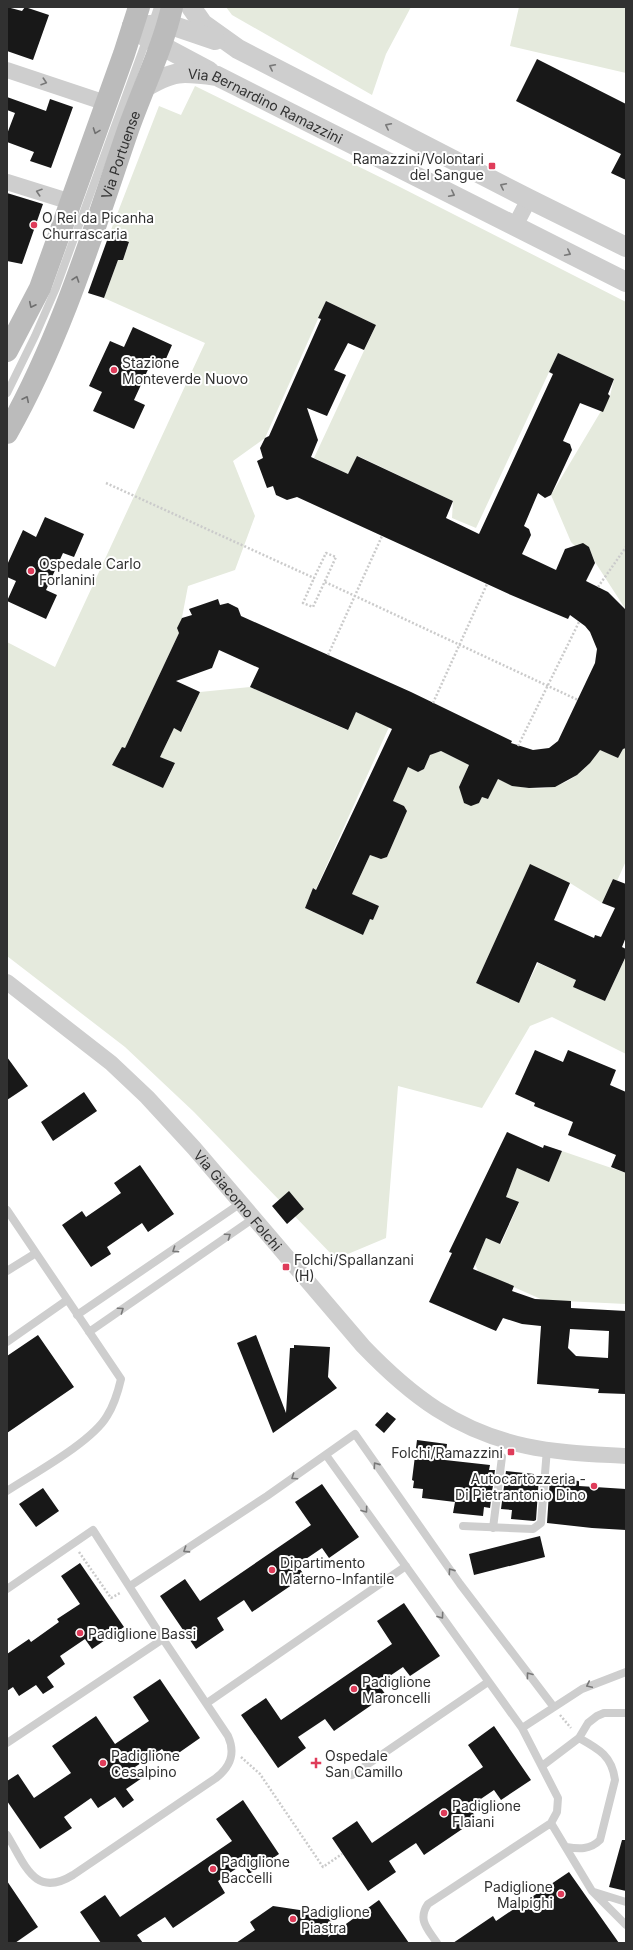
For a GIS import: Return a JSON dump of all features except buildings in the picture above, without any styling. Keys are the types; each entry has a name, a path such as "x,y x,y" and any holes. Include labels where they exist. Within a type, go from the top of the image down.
{"main road":[{"name":"Via Portuense","path":"7,433 42,365 65,308 142,89 153,22"},
{"name":"Via Portuense","path":"7,351 12,329 40,288 106,103 153,22"}],"street":[{"path":"191,7 203,24 238,49"},
{"path":"153,22 192,31 238,49 528,199 626,247"},
{"path":"153,22 217,76"},
{"path":"7,70 106,103"},
{"name":"Via Bernardino Ramazzini","path":"142,89 170,74 190,73 217,76 626,282"},
{"path":"7,182 71,202"},
{"path":"515,226 528,199"},
{"name":"Via Giacomo Folchi","path":"7,982 75,1034 136,1086 173,1124 363,1346 382,1367 418,1398 451,1418 486,1435 527,1446 626,1456"}],"lane":[{"name":"Via Portuense","path":"7,393 40,326 56,288 153,22"},
{"path":"77,1315 241,1204"},
{"path":"7,1210 121,1379 117,1395 106,1418 90,1436 7,1491"},
{"path":"89,1332 254,1218"},
{"path":"7,1271 36,1253"},
{"path":"7,1342 67,1300"},
{"path":"130,1586 355,1434 460,1584 553,1706"},
{"path":"463,1526 533,1529 541,1523 548,1449"},
{"path":"326,1455 522,1728 558,1798 557,1812 551,1823 428,1904 422,1916 437,1943"},
{"path":"493,1528 502,1457"},
{"path":"7,1589 93,1530 163,1639 207,1703 228,1736 232,1748 232,1755 226,1768 216,1778 66,1880 49,1884 39,1882 30,1872 7,1835"},
{"path":"207,1703 406,1566"},
{"path":"7,1743 163,1639"},
{"path":"522,1728 553,1706 592,1684 626,1672"},
{"path":"352,1775 488,1682"},
{"path":"542,1766 579,1738 588,1723 597,1716 626,1713"},
{"path":"566,1847 585,1848 596,1844 600,1840 615,1780 614,1770 604,1754 579,1738"},
{"path":"551,1823 594,1892 626,1925"},
{"path":"594,1892 626,1902"}],"path":[{"path":"106,482 314,578"},
{"path":"328,655 382,536"},
{"path":"598,587 626,547"},
{"path":"326,553 336,557 313,607 303,603 314,578 326,553"},
{"path":"325,582 578,700"},
{"path":"433,703 487,584"},
{"path":"518,746 579,622"},
{"path":"73,1543 111,1598 130,1586"},
{"path":"553,1706 579,1738"},
{"path":"232,1748 260,1774 323,1866 342,1854"}],"shaded area":[{"path":"226,7 411,7 386,54 372,95 232,15"},
{"path":"519,7 626,7 626,73 510,46"},
{"path":"195,86 396,185 626,302 626,610 595,562 589,547 575,546 571,542 551,495 610,396 614,379 558,353 476,528 452,518 453,501 358,456 348,474 314,458 376,325 326,301 265,438 233,461 255,516 235,570 188,586 179,633 125,748 122,748 112,765 163,788 175,764 160,757 174,728 182,731 200,692 250,687 347,730 356,712 389,727 316,889 313,888 305,908 363,935 370,919 373,920 379,906 352,894 370,855 381,859 387,857 407,811 404,806 393,801 408,767 418,772 424,769 430,755 441,751 469,765 459,787 479,803 482,797 488,799 498,779 513,785 527,788 555,786 567,781 579,773 590,763 599,749 618,758 623,749 626,748 626,861 617,881 613,879 602,903 570,883 530,865 476,983 519,1002 538,963 576,980 573,987 605,1001 626,956 626,1054 552,1017 530,1026 482,1108 398,1086 386,1238 336,1259 194,1112 125,1047 7,956 7,642 55,667 205,343 104,298 118,260 123,260 129,243 109,235 159,106 181,115"},
{"path":"562,1151 626,1173 626,1304 543,1300 478,1271 475,1264 486,1238 501,1244 519,1203 506,1197 517,1168 549,1181"}],"place":[{"name":"Ramazzini/Volontari del Sangue","path":"492,166"},
{"name":"O Rei da Picanha Churrascaria","path":"34,225"},
{"name":"Stazione Monteverde Nuovo","path":"114,370"},
{"name":"Ospedale Carlo Forlanini","path":"31,571"},
{"name":"Folchi/Spallanzani (H)","path":"286,1267"},
{"name":"Folchi/Ramazzini","path":"511,1452"},
{"name":"Autocartozzeria - Di Pietrantonio Dino","path":"594,1486"},
{"name":"Dipartimento Materno-Infantile","path":"272,1570"},
{"name":"Padiglione Bassi","path":"80,1633"},
{"name":"Padiglione Maroncelli","path":"354,1689"},
{"name":"Padiglione Cesalpino","path":"103,1763"},
{"name":"Ospedale San Camillo","path":"316,1763"},
{"name":"Padiglione Flaiani","path":"444,1813"},
{"name":"Padiglione Baccelli","path":"213,1869"},
{"name":"Padiglione Malpighi","path":"561,1894"},
{"name":"Padiglione Piastra","path":"293,1919"}]}
